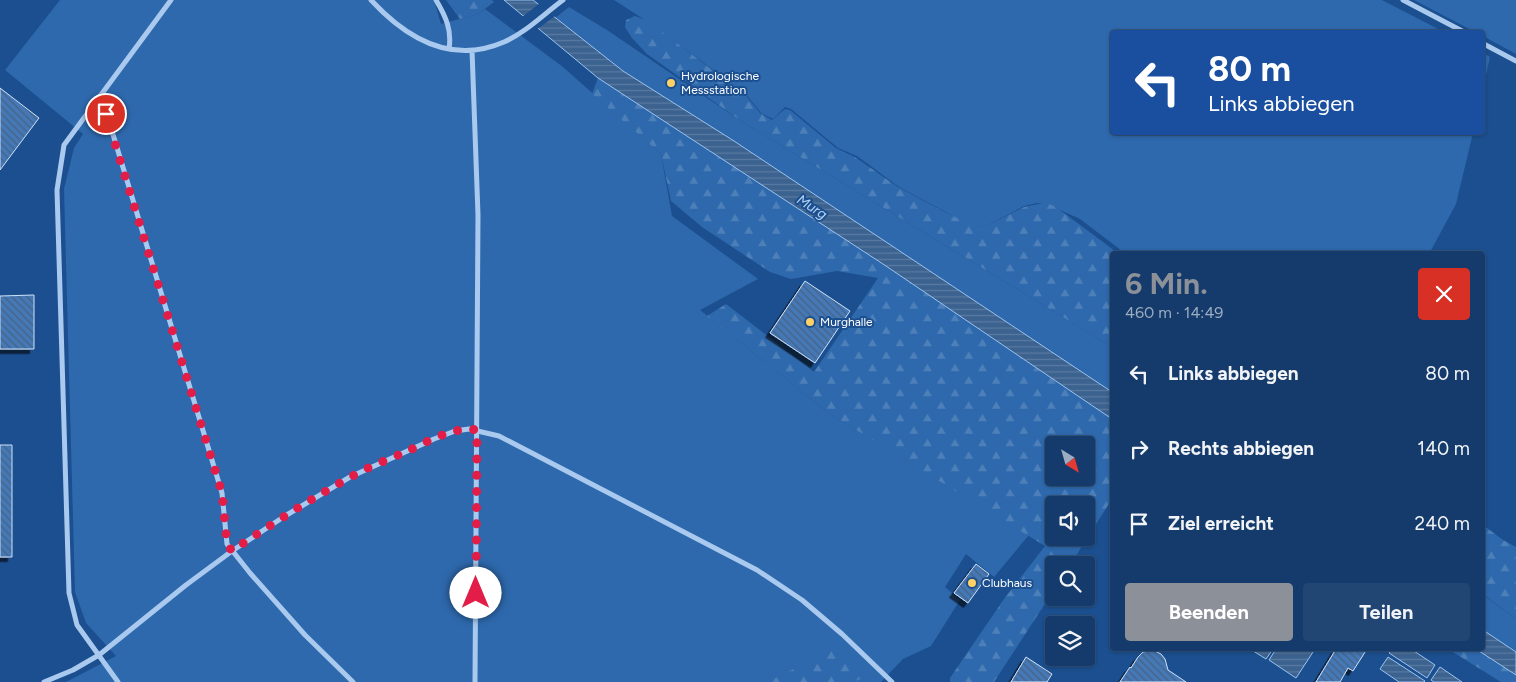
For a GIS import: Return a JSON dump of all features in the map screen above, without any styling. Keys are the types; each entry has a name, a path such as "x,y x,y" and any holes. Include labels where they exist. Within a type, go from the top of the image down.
{"street":[{"path":"118,682 77,625 69,593 57,190 64,145 171,0"},
{"path":"371,0 391,20 408,33 426,43 448,49 472,50 505,42 563,0"},
{"path":"436,0 450,29 448,49"},
{"path":"1403,0 1460,30"},
{"path":"1485,45 1516,61"},
{"path":"472,50 478,191 475,682"},
{"path":"101,95 222,493 227,544 305,635 353,682"},
{"path":"44,682 73,670 99,655 186,585 284,516 350,477 448,434 470,429 499,436 757,570 802,600 842,634 892,682"}],"green space":[{"path":"60,0 434,0 441,24 478,14 485,9 563,67 661,154 672,216 758,279 700,310 827,412 1029,535 994,577 966,554 945,587 960,600 931,646 903,659 881,682 66,682 116,656 86,623 75,592 64,189 74,148 83,134 5,70"},
{"path":"446,0 492,0 494,2 478,14 460,19"},
{"path":"614,0 1382,0 1440,30 1110,30 1110,135 1473,135 1456,204 1431,251 1122,251 1080,219 1049,205 1037,203 1024,206 982,227 972,226 899,187 857,156 838,148 791,109 785,107 773,119 761,113 745,93 729,88 712,69 648,22"},
{"path":"1414,0 1516,0 1516,54 1485,37 1485,30 1471,30"},
{"path":"569,7 607,30 741,121 1110,346 1110,391 734,141 623,71 555,18"},
{"path":"635,16 648,21 711,69 729,87 744,93 760,113 772,120 785,109 790,110 836,148 855,157 898,187 972,225 981,227 1024,207 1038,204 1049,204 1056,207 1115,251 1110,251 1110,346 741,121 647,54 632,38 625,27 626,20"},
{"path":"1485,54 1490,57 1485,80"},
{"path":"598,78 886,266 1110,418 1110,502 1095,526 1095,496 1045,496 1045,546 827,412 707,316 726,304 814,372 878,278 837,271 791,279 770,272 702,227 671,201 661,154 592,94"},
{"path":"1485,526 1516,547 1516,619 1485,596"},
{"path":"1045,546 1082,546 1076,556 1045,556 1045,604 994,682 950,682 950,678 1004,599"},
{"path":"1485,596 1516,619 1516,652 1485,631"},
{"path":"836,648 863,678 853,682 767,682"},
{"path":"1451,651 1479,651 1516,675 1516,682 1501,682"}],"water":[{"name":"Murg","path":"504,0 533,0 623,71 734,141 1110,391 1110,418 886,266 598,78"},
{"path":"1485,631 1516,652 1516,675 1479,651 1485,651"},
{"path":"1253,651 1272,651 1266,659"},
{"path":"1275,651 1314,651 1296,678 1269,660"},
{"path":"1390,651 1414,651 1435,665 1427,678 1389,653"},
{"path":"1388,657 1425,681 1399,682 1380,669"},
{"path":"1440,667 1462,682 1434,682 1431,680"}],"pier":[{"path":"540,3 555,16 536,30 521,18"}],"building":[{"path":"0,88 39,118 0,170"},
{"name":"Murghalle","path":"805,281 850,311 815,363 770,333"},
{"path":"34,295 34,349 0,349 0,296"},
{"path":"0,445 12,445 12,557 0,557"},
{"name":"Clubhaus","path":"976,564 989,574 968,603 954,593"},
{"path":"1149,651 1161,654 1165,659 1168,670 1186,682 1120,682 1138,657 1143,652"},
{"path":"1335,651 1366,651 1353,671 1348,668 1340,682 1316,682"},
{"path":"1026,657 1052,674 1047,682 1011,682"}],"place":[{"name":"Hydrologische Messstation","path":"671,83"},
{"name":"Murghalle","path":"810,322"},
{"name":"Clubhaus","path":"972,583"}],"route":[{"path":"106,114 222,493 227,544 232,551 284,516 350,477 455,431 477,430 476,593"}]}
